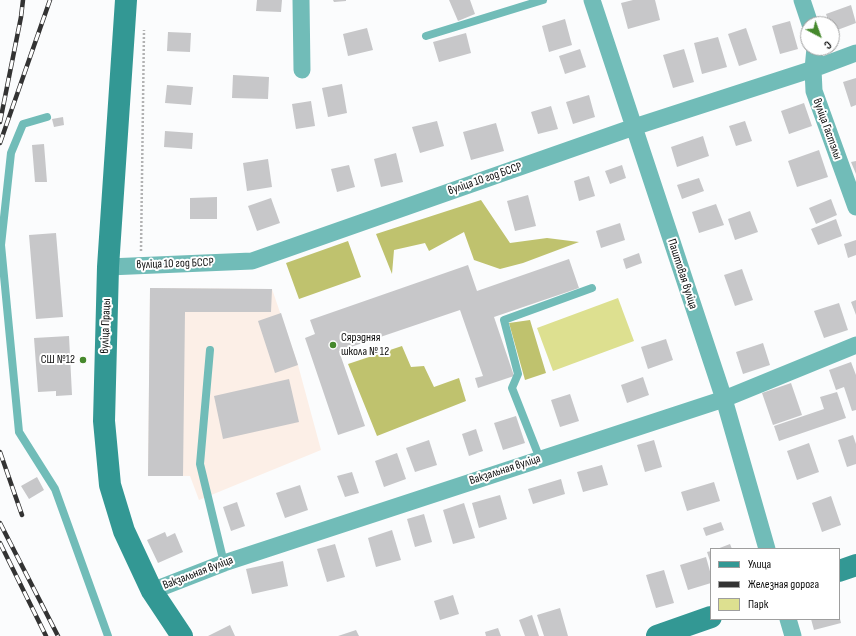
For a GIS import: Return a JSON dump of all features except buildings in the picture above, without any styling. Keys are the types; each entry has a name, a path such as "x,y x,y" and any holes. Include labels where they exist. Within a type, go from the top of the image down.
{"main road":[{"name":"вуліца Працы","path":"126,0 108,267 104,422 110,485 124,531 152,591 182,636"},
{"path":"840,571 856,565"},
{"path":"657,636 710,617"}],"street":[{"path":"301,0 302,70"},
{"name":"Паштовая вуліца","path":"592,0 724,399 767,548"},
{"path":"802,0 807,16"},
{"name":"вуліца 10 год БССР","path":"108,267 252,261 634,127 813,69 856,53"},
{"name":"вуліца Гастэлы","path":"814,56 814,91 856,207"},
{"name":"Вакзальная вуліца","path":"152,591 224,563 724,399 856,345"},
{"path":"788,620 794,636"}],"lane":[{"path":"426,36 543,0"},
{"path":"47,117 23,124 11,153 1,245 19,432 55,489 108,636"},
{"path":"540,459 512,388 518,374 504,320 592,288"},
{"path":"210,350 200,464 224,563"}],"path":[{"path":"141,266 144,24"}],"shaded area":[{"path":"150,288 272,289 298,365 321,450 199,500 190,476 148,476"}],"green space":[{"path":"481,200 510,243 547,238 579,242 523,263 500,269 474,260 464,232 429,251 425,243 394,250 392,274 376,234"},
{"path":"348,241 361,277 299,299 286,263"},
{"path":"618,298 634,341 553,371 537,328"},
{"path":"530,320 546,373 525,380 509,323"},
{"path":"402,346 411,367 424,366 434,387 459,378 466,401 377,436 348,364"}],"railway":[{"path":"0,122 23,0"},
{"path":"0,143 50,0"},
{"path":"0,452 22,515"},
{"path":"0,523 58,636"},
{"path":"0,543 46,636"}],"place":[{"name":"Сярэдняя школа № 12","path":"333,345"},
{"name":"СШ №12","path":"83,360"}]}
